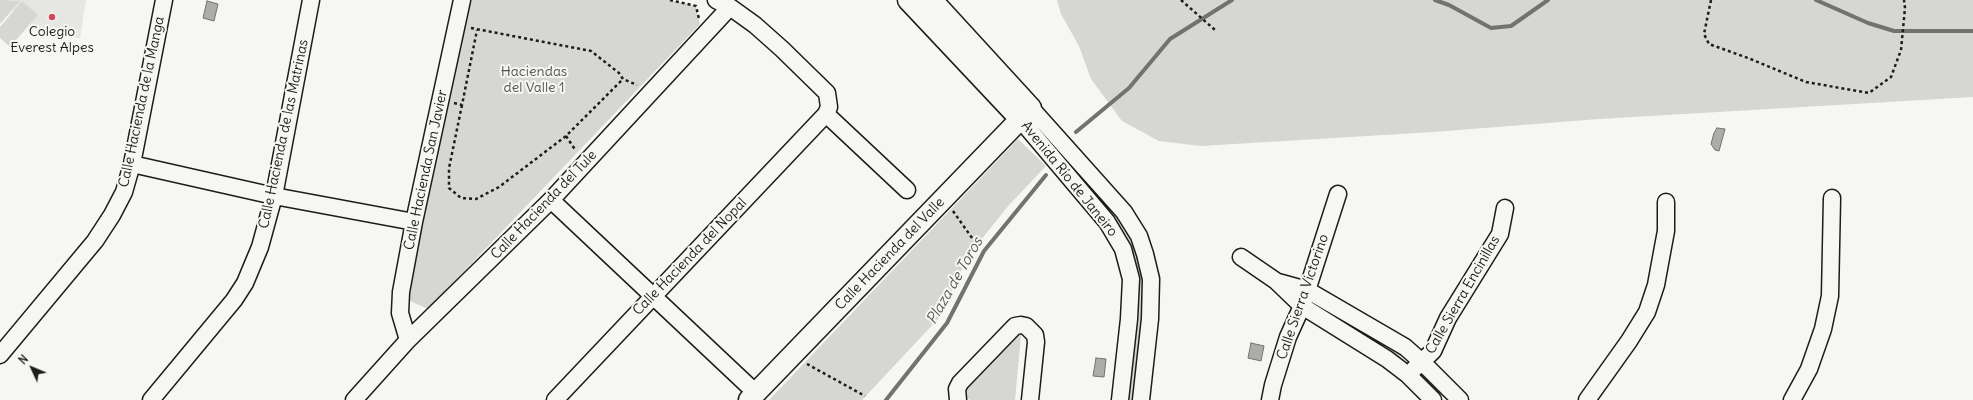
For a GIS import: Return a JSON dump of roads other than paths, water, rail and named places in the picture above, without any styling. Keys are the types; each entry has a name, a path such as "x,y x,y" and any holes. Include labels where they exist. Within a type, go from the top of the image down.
{"main road":[{"name":"Avenida Río de Janeiro","path":"908,0 1026,113"},
{"name":"Avenida Río de Janeiro","path":"932,0 1026,113"},
{"name":"Calle Hacienda del Valle","path":"752,396 1026,113"}],"street":[{"name":"Calle Hacienda de la Manga","path":"0,355 95,241 112,215 124,192 132,164 164,0"},
{"name":"Calle Hacienda de las Matrinas","path":"151,400 218,321 245,282 260,247 274,196 311,0"},
{"name":"Calle Hacienda San Javier","path":"408,340 400,313 400,301 414,222 462,0"},
{"path":"716,0 730,7 755,25 827,93 829,100 826,114 907,190"},
{"name":"Calle Hacienda del Tule","path":"354,400 408,340 551,200 730,7"},
{"name":"Avenida Río de Janeiro","path":"1026,113 1107,222 1123,249 1131,279 1129,319 1120,400"},
{"name":"Avenida Río de Janeiro","path":"1026,113 1124,212 1139,236 1151,279 1150,319 1141,400"},
{"name":"Calle Hacienda del Nopal","path":"555,400 826,114"},
{"path":"132,164 274,196 414,222"},
{"name":"Calle Sierra Victorino","path":"1270,400 1273,385 1288,337 1302,306 1338,194"},
{"path":"1792,400 1809,369 1823,329 1830,296 1832,198"},
{"path":"551,200 653,297 752,396"},
{"path":"1587,400 1629,341 1647,312 1656,285 1666,231 1666,202"},
{"name":"Calle Sierra Encinillas","path":"1408,375 1433,351 1448,318 1500,234 1505,208"},
{"path":"1241,257 1276,281 1302,306 1363,343 1408,375 1433,400"},
{"path":"1276,281 1307,290 1404,347 1422,362 1460,400"},
{"path":"958,400 957,389 960,384 1015,326 1021,325 1030,329 1035,335 1036,342 1030,400"}],"waterway":[{"name":"Plaza de Toros","path":"1076,132 1129,88 1170,39 1232,0"},
{"name":"Plaza de Toros","path":"1435,0 1449,5 1491,28 1511,26 1548,0"},
{"name":"Plaza de Toros","path":"1816,0 1868,23 1894,31 1973,31"},
{"name":"Plaza de Toros","path":"886,400 947,323 984,251 1046,175"}],"place":[{"name":"Colegio Everest Alpes","path":"52,17"}],"park label":[{"name":"Haciendas del Valle 1","path":"534,80"}]}
